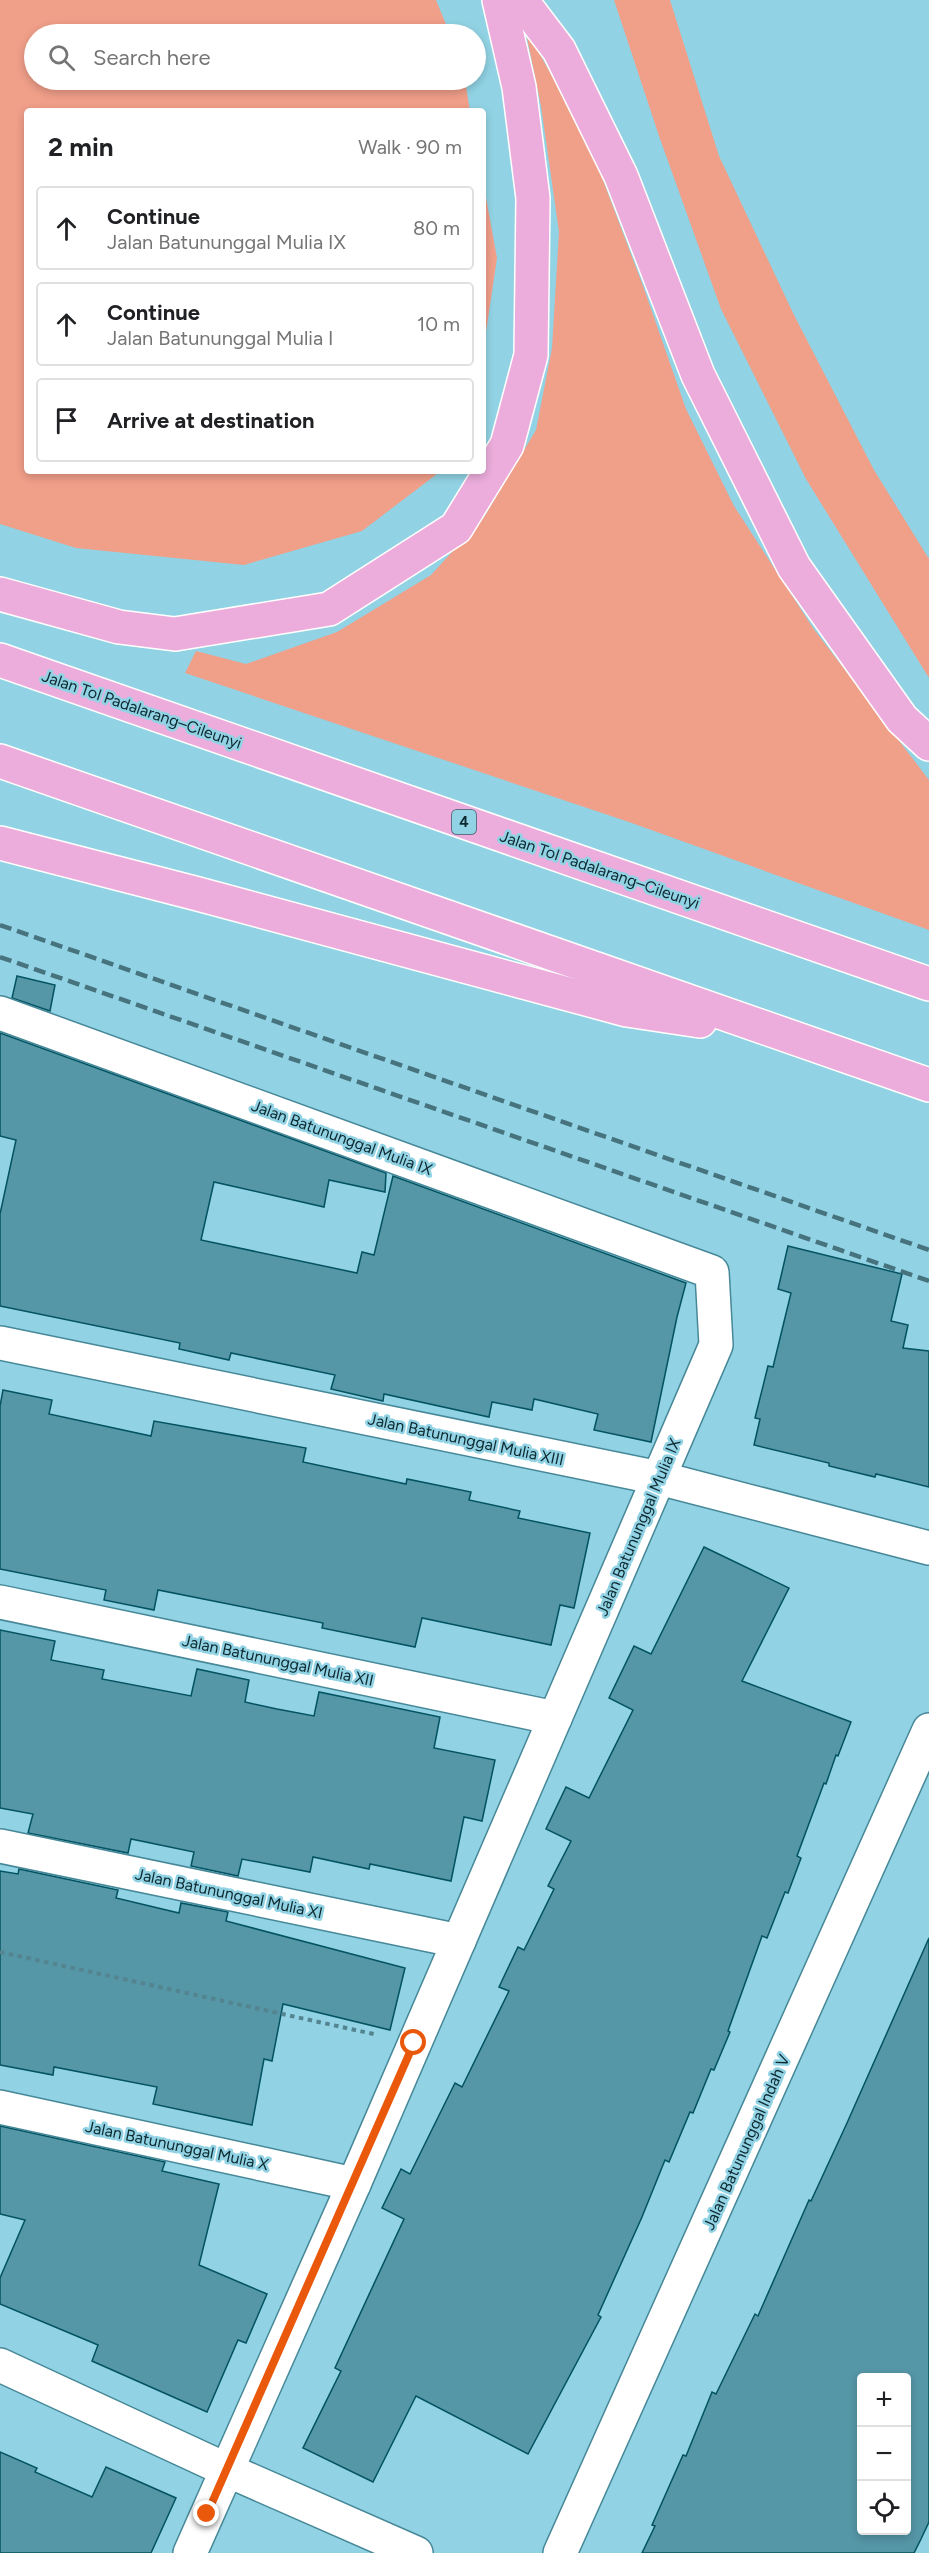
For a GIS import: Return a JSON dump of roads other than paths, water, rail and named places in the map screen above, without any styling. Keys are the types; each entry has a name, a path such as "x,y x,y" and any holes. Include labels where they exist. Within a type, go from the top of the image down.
{"highway":[{"path":"0,594 118,627 175,634 329,609 456,528 507,445 531,356 533,198 519,87 499,0"},
{"path":"521,0 559,50 621,176 698,375 794,567 902,718 929,744"},
{"name":"Jalan Tol Padalarang–Cileunyi","path":"0,660 929,984"},
{"path":"0,761 929,1085"},
{"path":"0,843 627,1010 776,1032"}],"street":[{"name":"Jalan Batununggal Mulia IX","path":"0,1013 712,1272 716,1345 354,2184 190,2553"},
{"name":"Jalan Batununggal Mulia XIII","path":"0,1343 659,1478 929,1548"},
{"name":"Jalan Batununggal Mulia XII","path":"0,1602 555,1718"},
{"name":"Jalan Batununggal Indah V","path":"560,2553 929,1730"},
{"name":"Jalan Batununggal Mulia XI","path":"0,1846 459,1941"},
{"name":"Jalan Batununggal Mulia X","path":"0,2107 354,2184"},
{"path":"0,2365 227,2470 416,2553"}],"railway":[{"path":"0,925 929,1250"},
{"path":"0,957 929,1281"}]}
